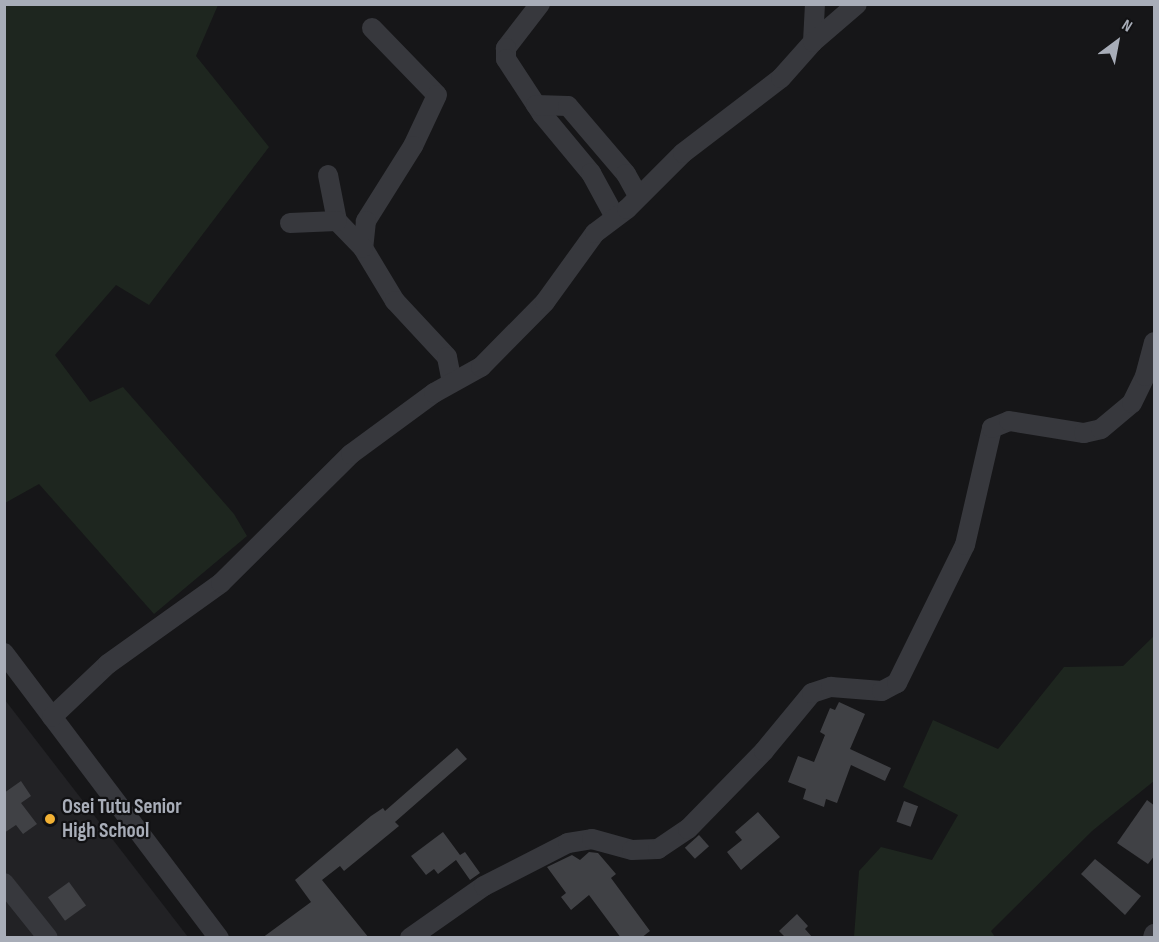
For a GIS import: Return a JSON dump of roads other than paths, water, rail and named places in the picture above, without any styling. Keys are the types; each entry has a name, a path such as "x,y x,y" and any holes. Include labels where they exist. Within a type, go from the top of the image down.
{"street":[{"path":"540,4 505,53 536,105 591,173 615,217"},
{"path":"813,42 815,4"},
{"path":"52,717 108,664 221,583 351,454 452,382 481,367 537,311 596,233 691,147 781,78 813,42 857,4"},
{"path":"363,248 366,221 413,146 437,95 372,28"},
{"path":"536,105 568,106 626,174 638,196"},
{"path":"328,176 338,221 363,248 394,301 447,357 452,382"},
{"path":"290,223 338,221"},
{"path":"410,938 484,886 568,843 592,839 632,850 658,849 695,821 764,751 812,693 831,687 882,691 897,683 965,546 992,428 1009,421 1084,433 1101,429 1132,403 1145,376 1155,342"},
{"path":"4,653 219,938"},
{"path":"4,883 48,938"}],"place":[{"name":"Osei Tutu Senior High School","path":"50,819"}]}
